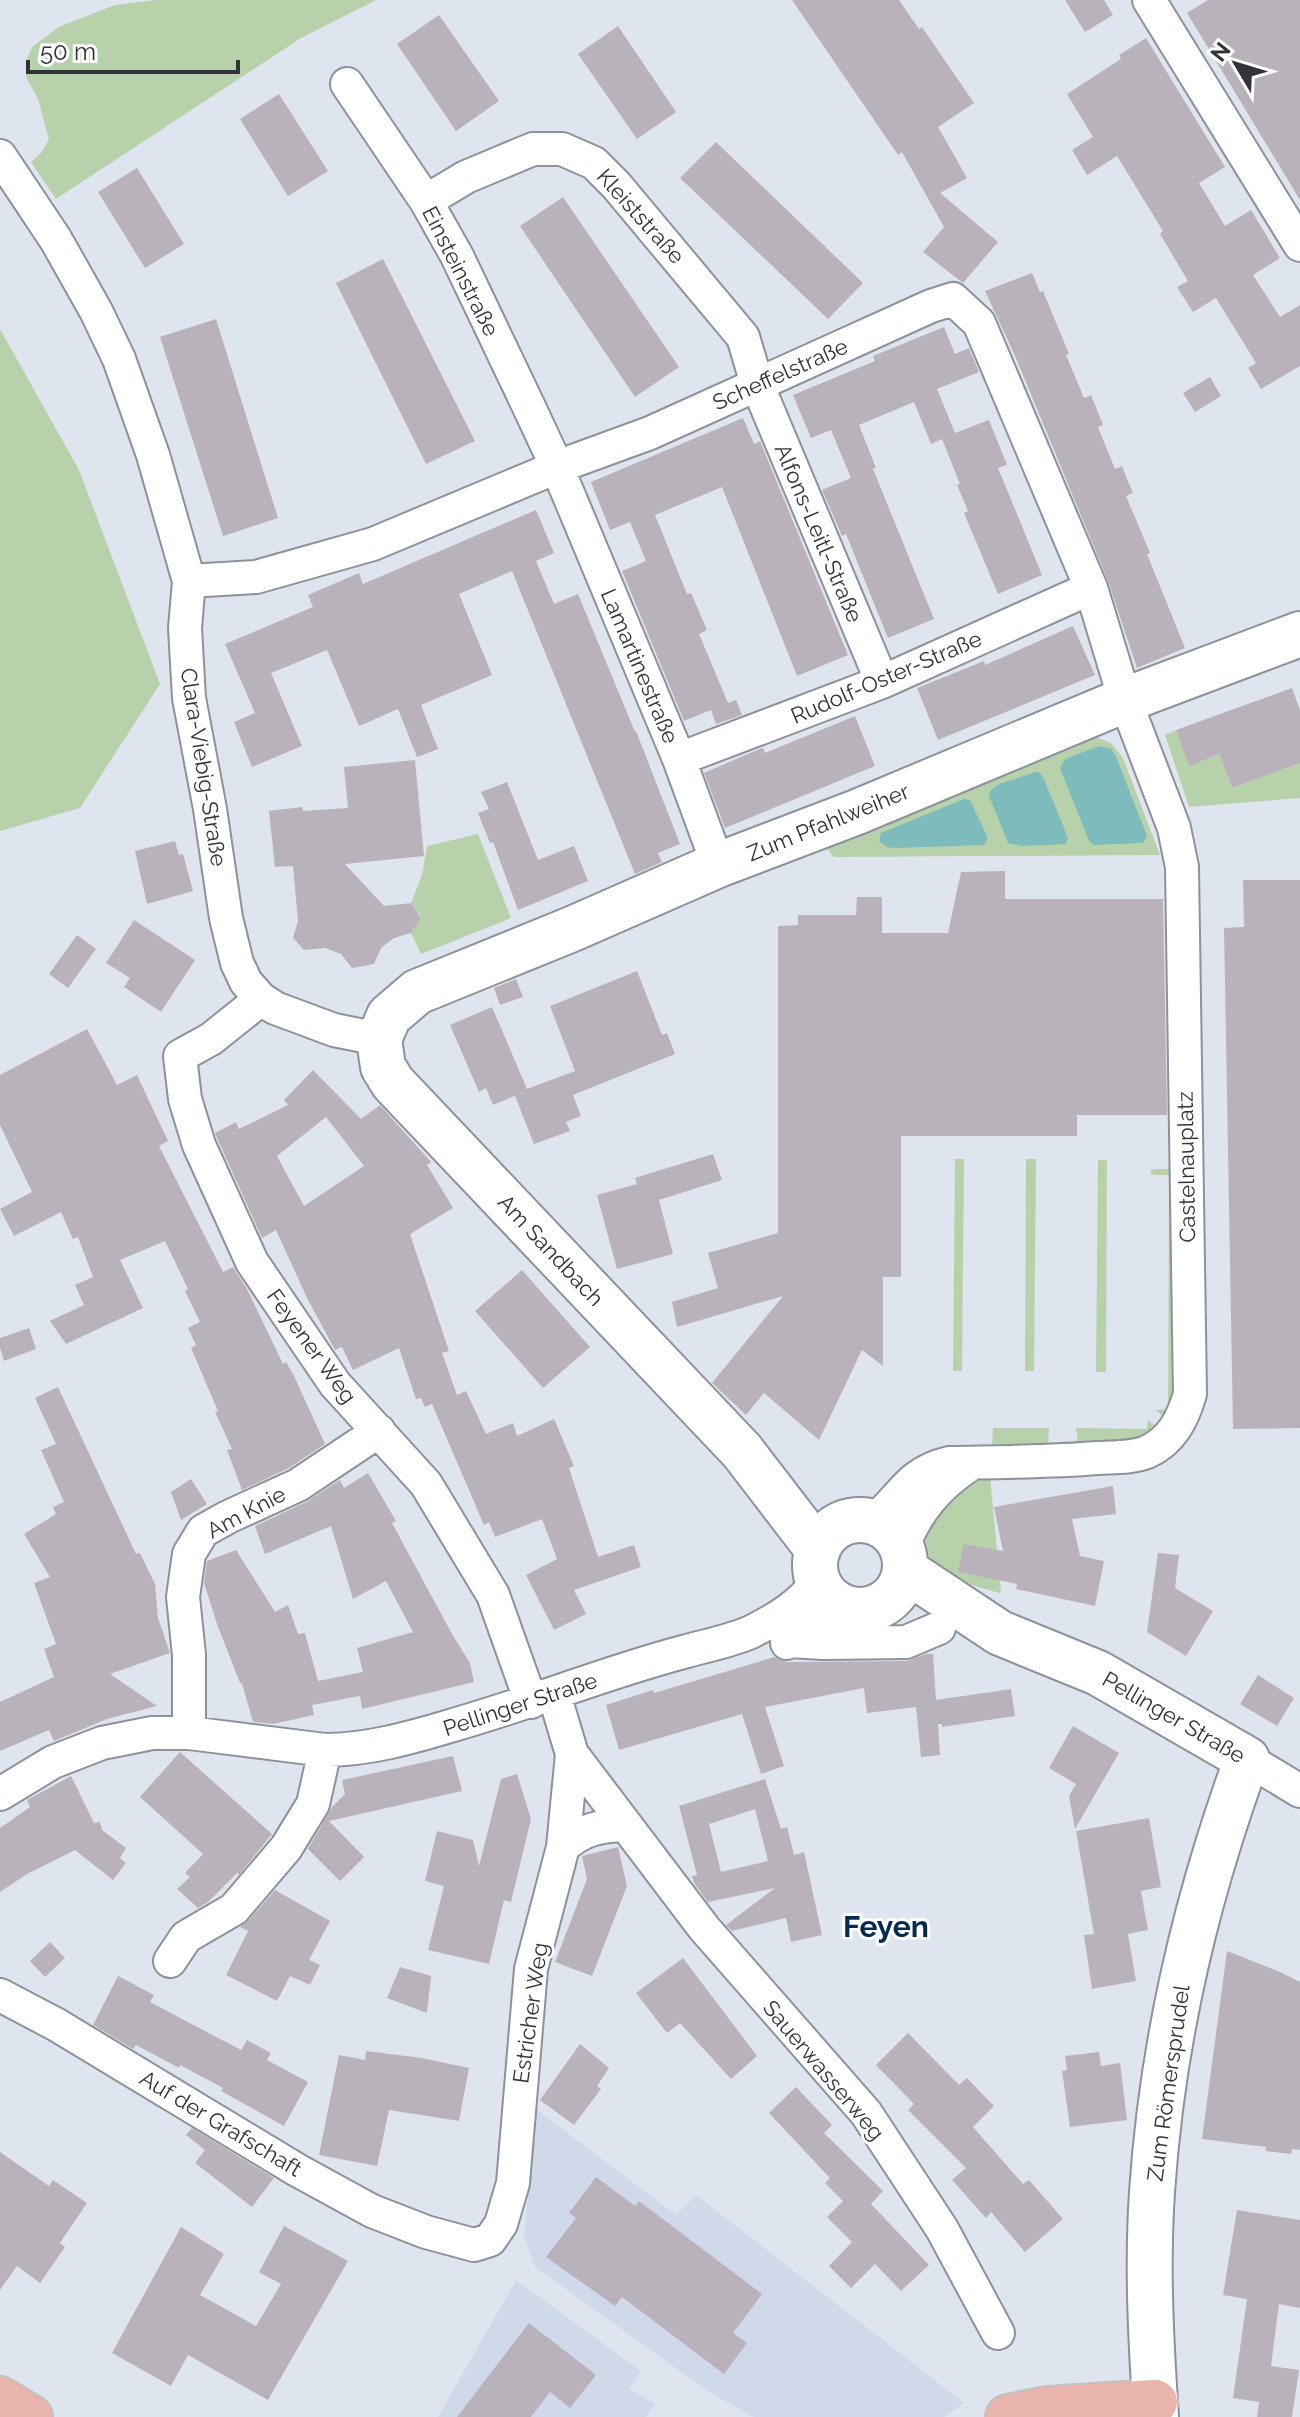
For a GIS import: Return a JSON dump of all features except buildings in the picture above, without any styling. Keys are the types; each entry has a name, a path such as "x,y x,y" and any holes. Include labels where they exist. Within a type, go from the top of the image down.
{"main road":[{"path":"0,2399 30,2417"},
{"path":"1008,2417 1047,2409 1156,2410"}],"street":[{"path":"1153,2 1300,245"},
{"name":"Einsteinstraße","path":"347,84 426,201 457,256 557,467"},
{"name":"Kleiststraße","path":"426,201 466,177 533,149 562,149 594,163 616,185 743,337 757,384"},
{"name":"Clara-Viebig-Straße","path":"0,156 56,240 96,311 119,359 153,455 189,581 185,628 189,698 226,918 237,963 246,982 261,999 294,1016 334,1030 379,1039"},
{"name":"Scheffelstraße","path":"189,581 256,577 373,544 557,467 650,433 931,306 953,299 979,323 1091,588 1125,700"},
{"name":"Alfons-Leitl-Straße","path":"757,384 882,682"},
{"name":"Lamartinestraße","path":"557,467 679,759 718,865"},
{"name":"Rudolf-Oster-Straße","path":"679,759 882,682 1091,588"},
{"name":"Zum Pfahlweiher","path":"379,1039 389,1016 417,992 718,865 857,812 1125,700 1300,634"},
{"name":"Castelnauplatz","path":"861,1563 911,1526 936,1491 973,1463 1131,1456 1160,1444 1184,1416 1190,1394 1182,867 1174,828 1125,700"},
{"name":"Feyener Weg","path":"261,999 211,1039 180,1056 185,1099 199,1145 252,1262 335,1384 426,1484 493,1595 542,1698"},
{"name":"Am Sandbach","path":"379,1039 383,1067 405,1097 742,1451 861,1563"},
{"name":"Am Knie","path":"189,1733 189,1655 183,1597 189,1554 203,1531 298,1485 379,1431"},
{"name":"Pellinger Straße","path":"0,1794 53,1762 102,1743 152,1733 189,1733 325,1750 409,1738 748,1633 779,1617 808,1595 861,1563"},
{"name":"Pellinger Straße","path":"861,1563 897,1605 939,1628 1000,1633"},
{"name":"Pellinger Straße","path":"861,1563 1000,1633 1098,1673 1300,1791"},
{"name":"Pellinger Straße","path":"790,1641 861,1563"},
{"name":"Pellinger Straße","path":"712,1646 774,1647 790,1641 906,1642 939,1628"},
{"name":"Estricher Weg","path":"448,2238 474,2245 490,2240 501,2224 513,2183 531,1969 563,1847 572,1754 542,1698"},
{"path":"170,1961 186,1937 234,1909 286,1848 313,1804 325,1750"},
{"name":"Sauerwasserweg","path":"572,1754 704,1928 866,2113 942,2229 998,2333"},
{"name":"Zum Römersprudel","path":"1156,2410 1152,2195 1165,2069 1181,1982 1222,1827 1247,1759"},
{"path":"563,1847 575,1835 596,1826 625,1825"},
{"name":"Auf der Grafschaft","path":"0,1995 57,2025 297,2170 372,2211 448,2238"}],"shaded area":[{"path":"156,0 376,0 301,38 56,199 31,162 49,139 38,99 26,77 26,61 33,46 59,27 115,5"},
{"path":"0,329 79,470 160,684 80,808 0,831"},
{"path":"1176,730 1189,765 1219,754 1232,788 1300,763 1300,798 1189,807 1165,735"},
{"path":"1096,737 1111,743 1123,758 1160,855 834,857 826,847"},
{"path":"1099,746 1111,749 1115,754 1147,836 1143,843 1094,845 1089,841 1060,768 1065,759"},
{"path":"1036,772 1044,779 1068,838 1066,844 1021,846 1008,843 989,796 990,791 999,784"},
{"path":"964,799 970,800 988,838 984,845 893,848 879,841 881,833"},
{"path":"478,834 511,918 421,954 411,933 421,917 411,903 422,875 427,846"},
{"path":"955,1159 964,1159 962,1371 953,1371"},
{"path":"1026,1159 1036,1159 1034,1371 1025,1371"},
{"path":"1098,1160 1107,1160 1106,1372 1096,1372"},
{"path":"1154,1169 1170,1169 1178,1177 1176,1412 1164,1432 1150,1443 1132,1448 1089,1448 1078,1443 1076,1428 1147,1429 1148,1420 1161,1430 1169,1421 1156,1410 1168,1409 1169,1175 1151,1175"},
{"path":"993,1428 1049,1428 1048,1444 1046,1447 992,1449"},
{"path":"990,1476 1001,1593 972,1585 943,1571 929,1557 925,1545 931,1523 942,1505 964,1487"},
{"path":"536,2109 676,2215 696,2195 964,2403 944,2417 754,2417 712,2394 535,2267 524,2236"},
{"path":"516,2280 641,2371 629,2389 655,2404 646,2417 438,2417"}],"district":[{"name":"Feyen","path":"886,1926"}]}
